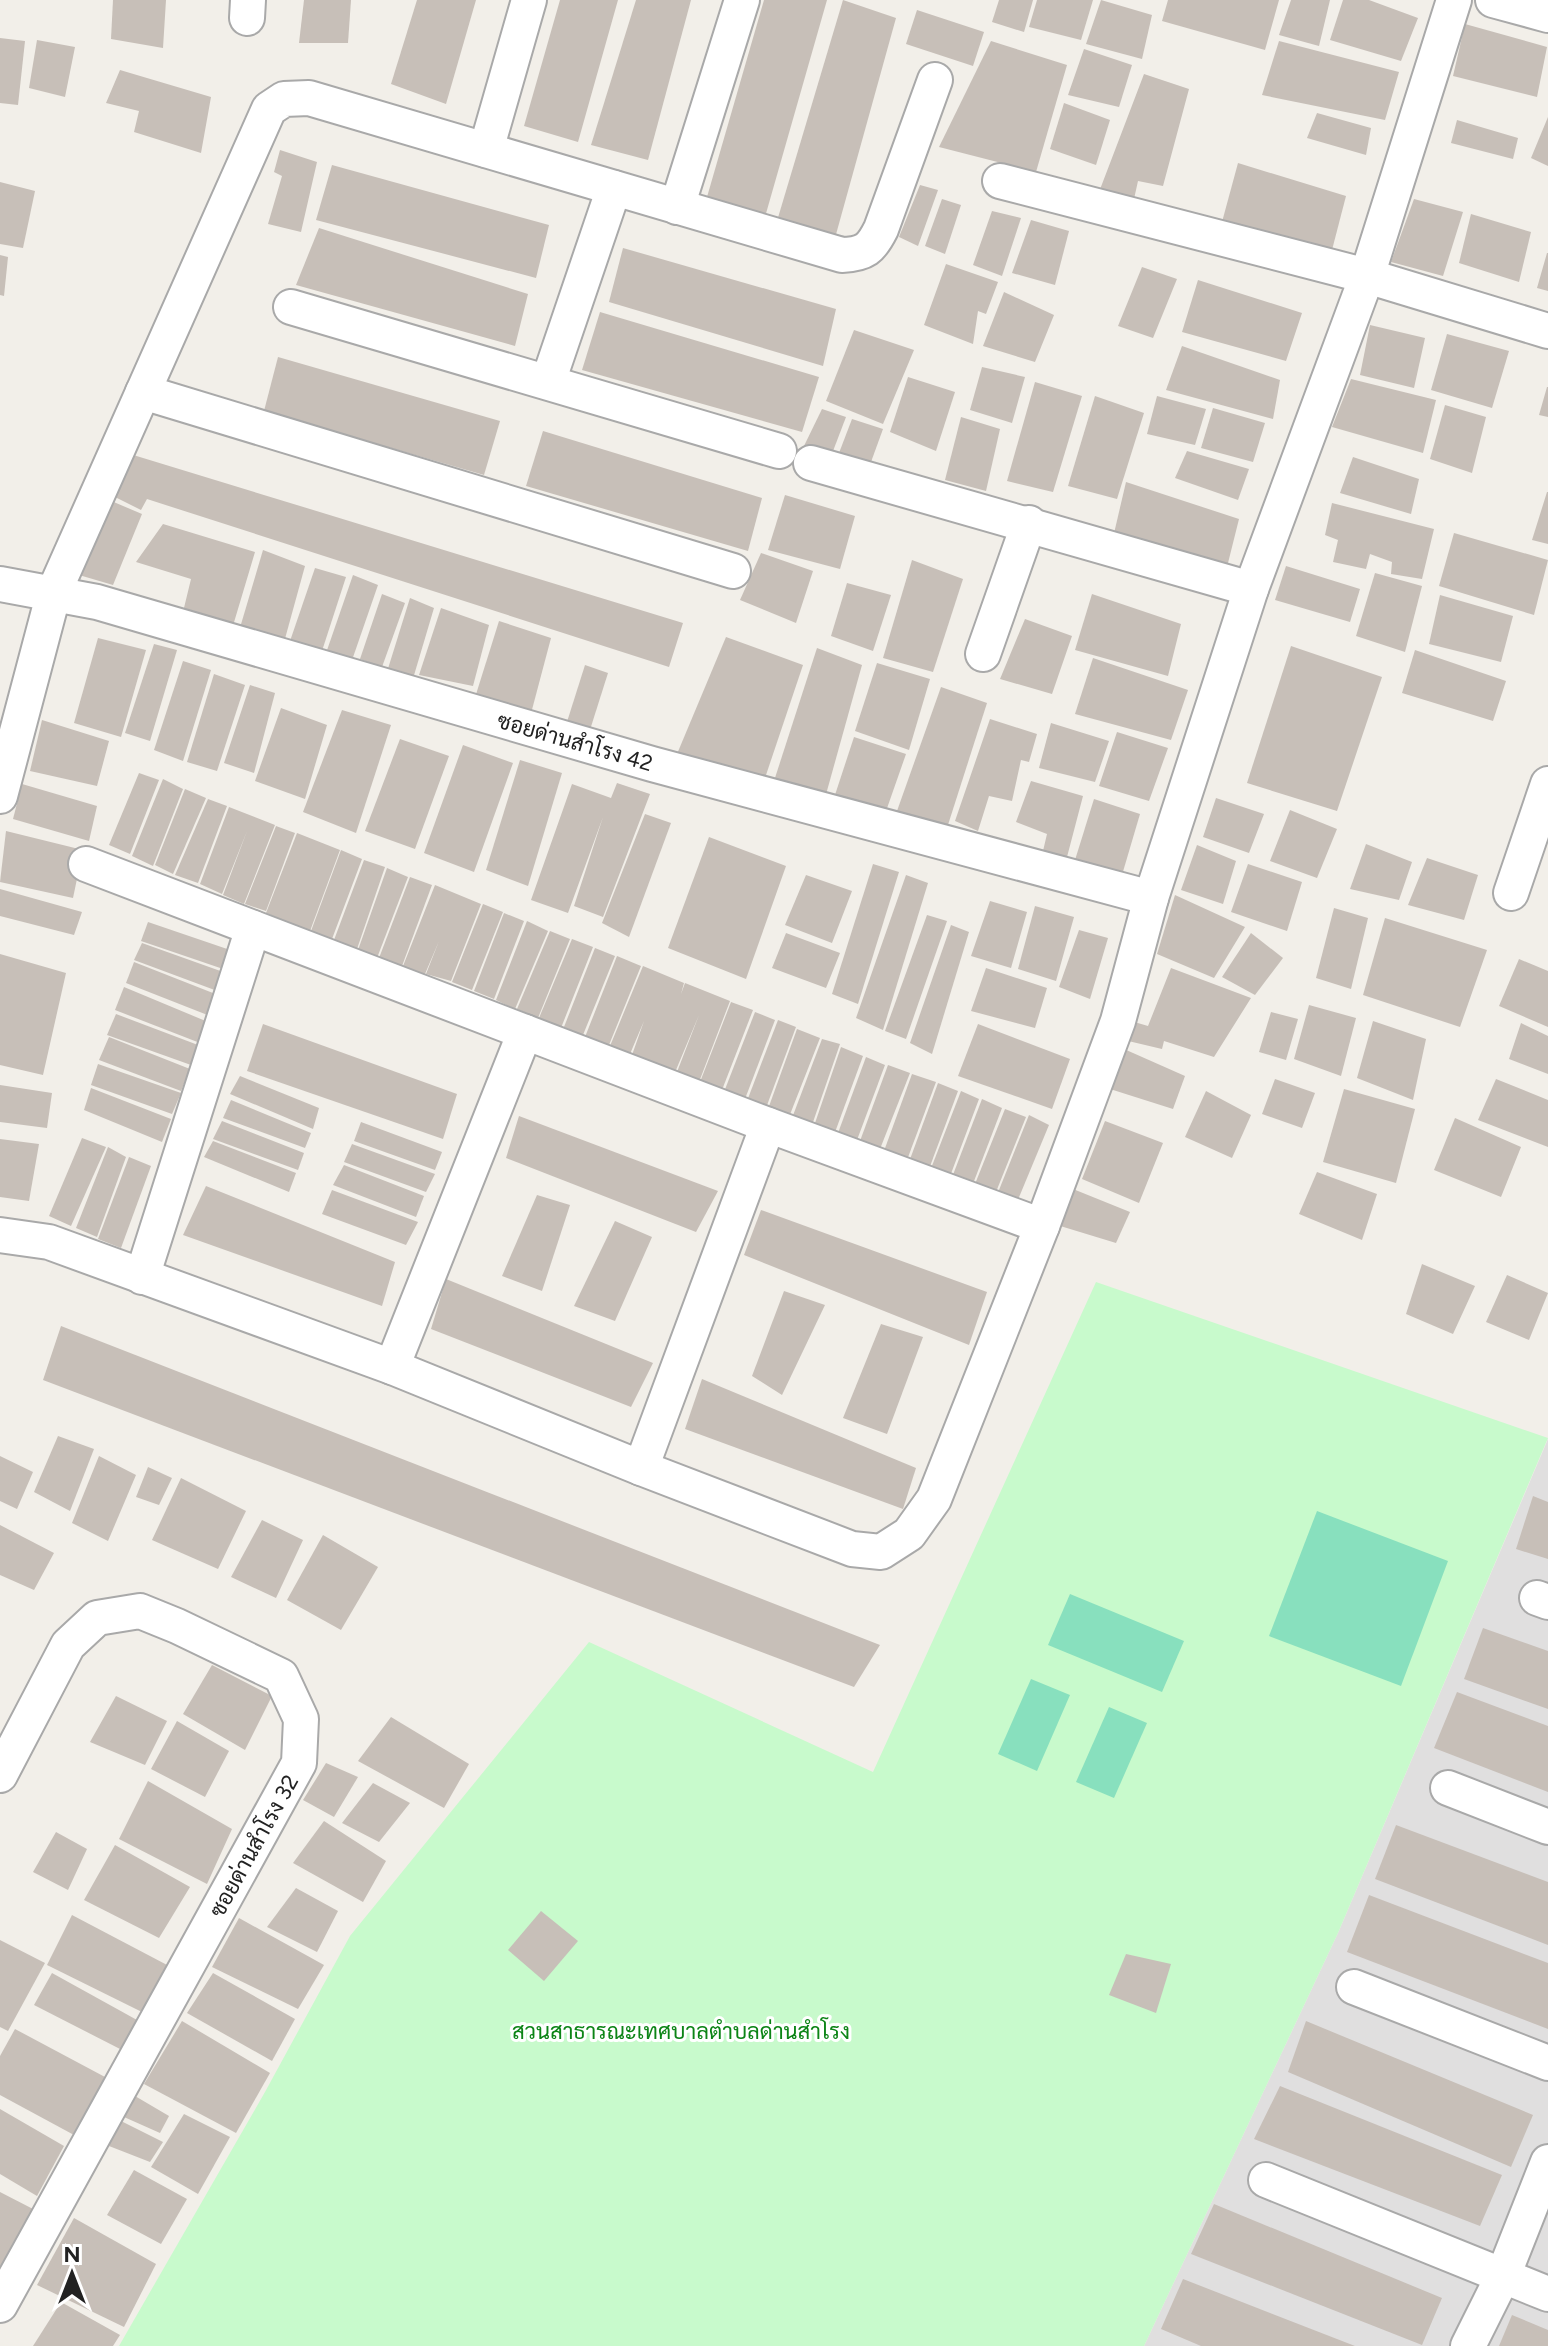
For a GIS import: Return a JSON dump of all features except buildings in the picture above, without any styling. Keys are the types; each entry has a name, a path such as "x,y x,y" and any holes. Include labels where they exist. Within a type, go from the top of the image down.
{"street":[{"path":"486,150 529,0"},
{"path":"677,207 742,0"},
{"path":"0,1235 49,1242 392,1367 852,1549 881,1552 909,1534 934,1499 1042,1226 1118,1021 1151,898 1251,589 1367,276 1454,0"},
{"path":"1493,0 1548,15"},
{"path":"0,796 54,592 269,109 284,99 309,98 842,255 862,254 873,246 935,80"},
{"path":"1000,181 1367,276 1548,331"},
{"path":"548,382 614,188"},
{"path":"291,307 779,451"},
{"path":"143,392 733,571"},
{"path":"811,463 1251,589"},
{"path":"983,654 1029,523"},
{"name":"ซอยด่านสำโรง 42","path":"0,584 97,602 667,769 1151,898"},
{"path":"1511,893 1548,784"},
{"path":"86,864 768,1125 1042,1226"},
{"path":"142,1277 253,928"},
{"path":"392,1367 525,1032"},
{"path":"641,1468 768,1125"},
{"name":"ซอยด่านสำโรง 32","path":"0,1775 68,1645 97,1618 140,1611 281,1676 301,1719 299,1763 0,2305"},
{"path":"1448,1788 1548,1827"},
{"path":"1354,1987 1548,2063"},
{"path":"1468,2346 1503,2276 1548,2162"},
{"path":"1266,2180 1548,2294"}],"shaded area":[{"path":"1548,1439 1548,2346 1144,2346 1338,1933"}],"green space":[{"name":"สวนสาธารณะเทศบาลตำบลด่านสำโรง","path":"1096,1282 1548,1438 1338,1933 1144,2346 119,2346 265,2092 350,1936 589,1642 873,1772"},
{"path":"1317,1511 1448,1561 1401,1686 1269,1636"},
{"path":"1070,1594 1184,1641 1162,1692 1048,1645"},
{"path":"1031,1679 1070,1695 1037,1771 998,1754"},
{"path":"1109,1707 1147,1723 1114,1798 1076,1782"}]}
